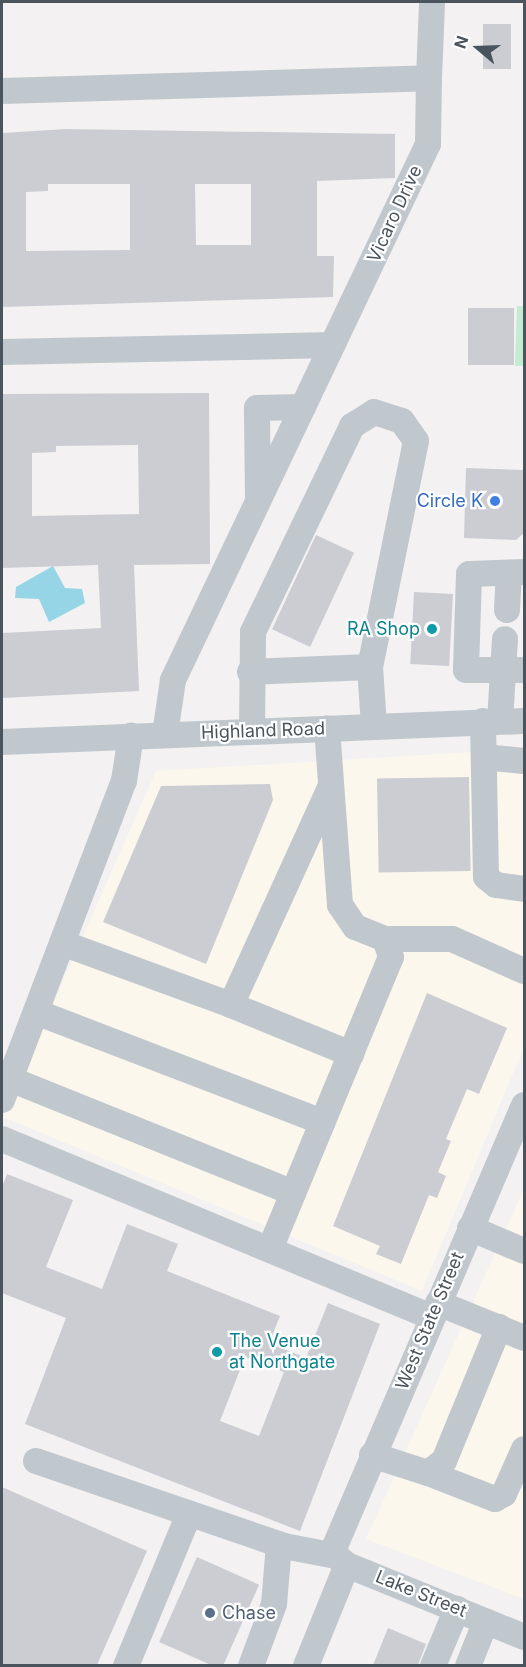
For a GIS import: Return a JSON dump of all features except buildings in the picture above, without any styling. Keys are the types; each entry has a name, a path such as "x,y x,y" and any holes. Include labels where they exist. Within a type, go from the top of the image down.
{"street":[{"name":"Vicaro Drive","path":"165,734 173,680 428,144 432,2"},
{"path":"2,91 429,78"},
{"path":"2,352 332,345"},
{"path":"258,501 257,408 303,407"},
{"path":"252,731 250,672 253,632 352,426 374,412 412,429 416,451 370,667 374,726"},
{"path":"507,610 517,573 469,574 466,670 514,670"},
{"path":"505,639 514,670 503,721 484,757 486,877 505,888 525,889"},
{"path":"250,672 370,667"},
{"name":"Highland Road","path":"2,742 503,721"},
{"path":"327,728 340,905 355,927 385,939 452,939 525,970"},
{"path":"131,736 124,781 6,1090 293,1193"},
{"path":"484,757 525,761"},
{"path":"231,1005 331,786"},
{"path":"270,1249 392,957 385,939"},
{"path":"62,943 231,1005 351,1054"},
{"path":"36,1011 323,1122"},
{"name":"West State Street","path":"306,1665 372,1455 470,1228 522,1119"},
{"path":"2,1139 270,1249 435,1310 499,1327 525,1338"},
{"path":"470,1228 525,1251"},
{"path":"428,1473 444,1461 499,1327"},
{"path":"372,1455 428,1473 495,1500 504,1494 525,1449"},
{"name":"Lake Street","path":"36,1461 279,1545 340,1553 457,1609 525,1637"},
{"path":"126,1665 189,1514"},
{"path":"251,1665 274,1604 279,1545"},
{"path":"433,1665 457,1609"},
{"path":"468,1665 486,1621"}],"shaded area":[{"path":"524,749 524,1047 422,1291 3,1117 156,771"},
{"path":"524,1189 524,1599 366,1539"}],"green space":[{"path":"517,306 524,306 524,366 515,366"}],"water":[{"path":"53,566 65,588 82,589 85,603 49,622 39,599 15,598 16,587"}],"place":[{"name":"Circle K","path":"495,501"},
{"name":"RA Shop","path":"432,629"},
{"name":"The Venue at Northgate","path":"217,1352"},
{"name":"Chase","path":"210,1613"}]}
